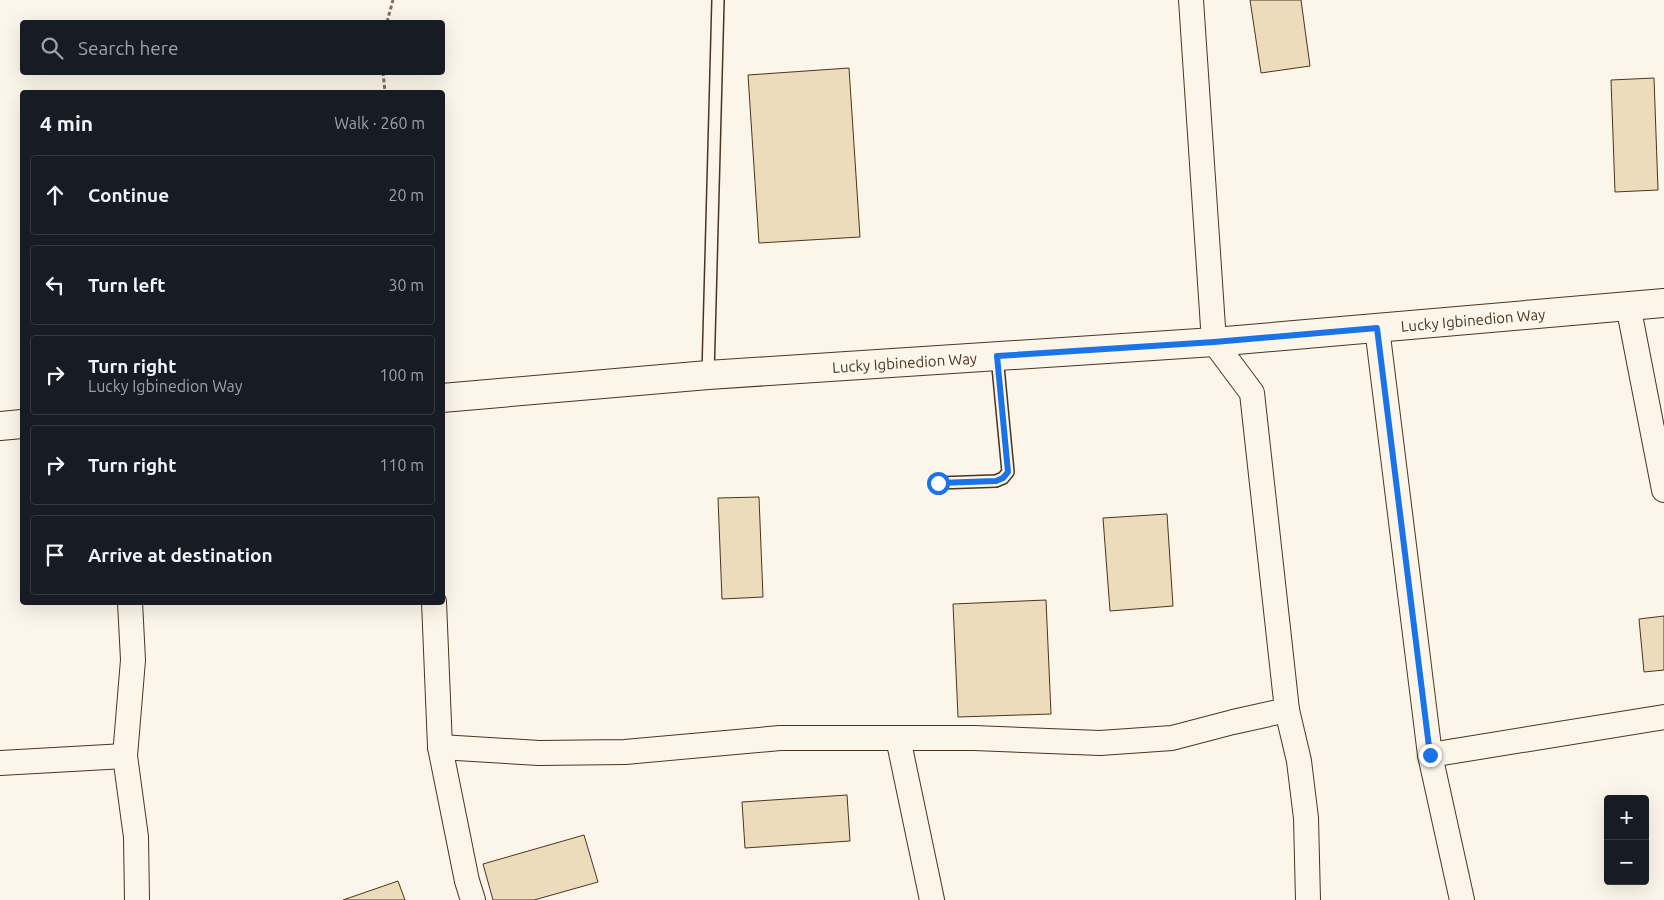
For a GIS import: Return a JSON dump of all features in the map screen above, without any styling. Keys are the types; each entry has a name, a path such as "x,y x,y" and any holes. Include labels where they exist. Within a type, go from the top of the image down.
{"street":[{"path":"1191,0 1214,342 1252,393 1287,710 1299,761 1306,818 1308,900"},
{"name":"Lucky Igbinedion Way","path":"445,398 708,375 1214,342 1664,303"},
{"path":"1628,305 1664,490"},
{"path":"1377,328 1430,755 1462,900"},
{"path":"0,426 20,424"},
{"path":"130,605 134,660 125,756 136,836 137,900"},
{"path":"434,605 440,747 467,881 473,900"},
{"path":"440,747 539,753 625,752 780,738 974,738 1100,744 1172,738 1287,710"},
{"path":"1430,755 1664,717"},
{"path":"898,738 932,900"},
{"path":"0,764 125,756"}],"lane":[{"path":"708,375 718,0"},
{"path":"938,483 996,481 1003,478 1008,472 997,356"}],"path":[{"path":"388,20 393,0"},
{"path":"383,75 385,90"}],"building":[{"path":"1250,0 1301,0 1310,66 1261,73"},
{"path":"849,68 860,237 759,243 748,75"},
{"path":"1654,78 1658,190 1615,192 1611,80"},
{"path":"759,497 763,597 722,599 718,498"},
{"path":"1167,514 1173,606 1110,611 1103,518"},
{"path":"1046,600 1051,714 958,717 953,604"},
{"path":"1664,616 1664,670 1644,672 1639,619"},
{"path":"847,795 850,841 745,848 742,802"},
{"path":"584,835 598,882 534,900 493,900 483,864"},
{"path":"398,881 405,900 343,900"}],"route":[{"path":"938,483 996,481 1003,478 1008,472 997,356 1214,342 1377,328 1430,755"}]}
